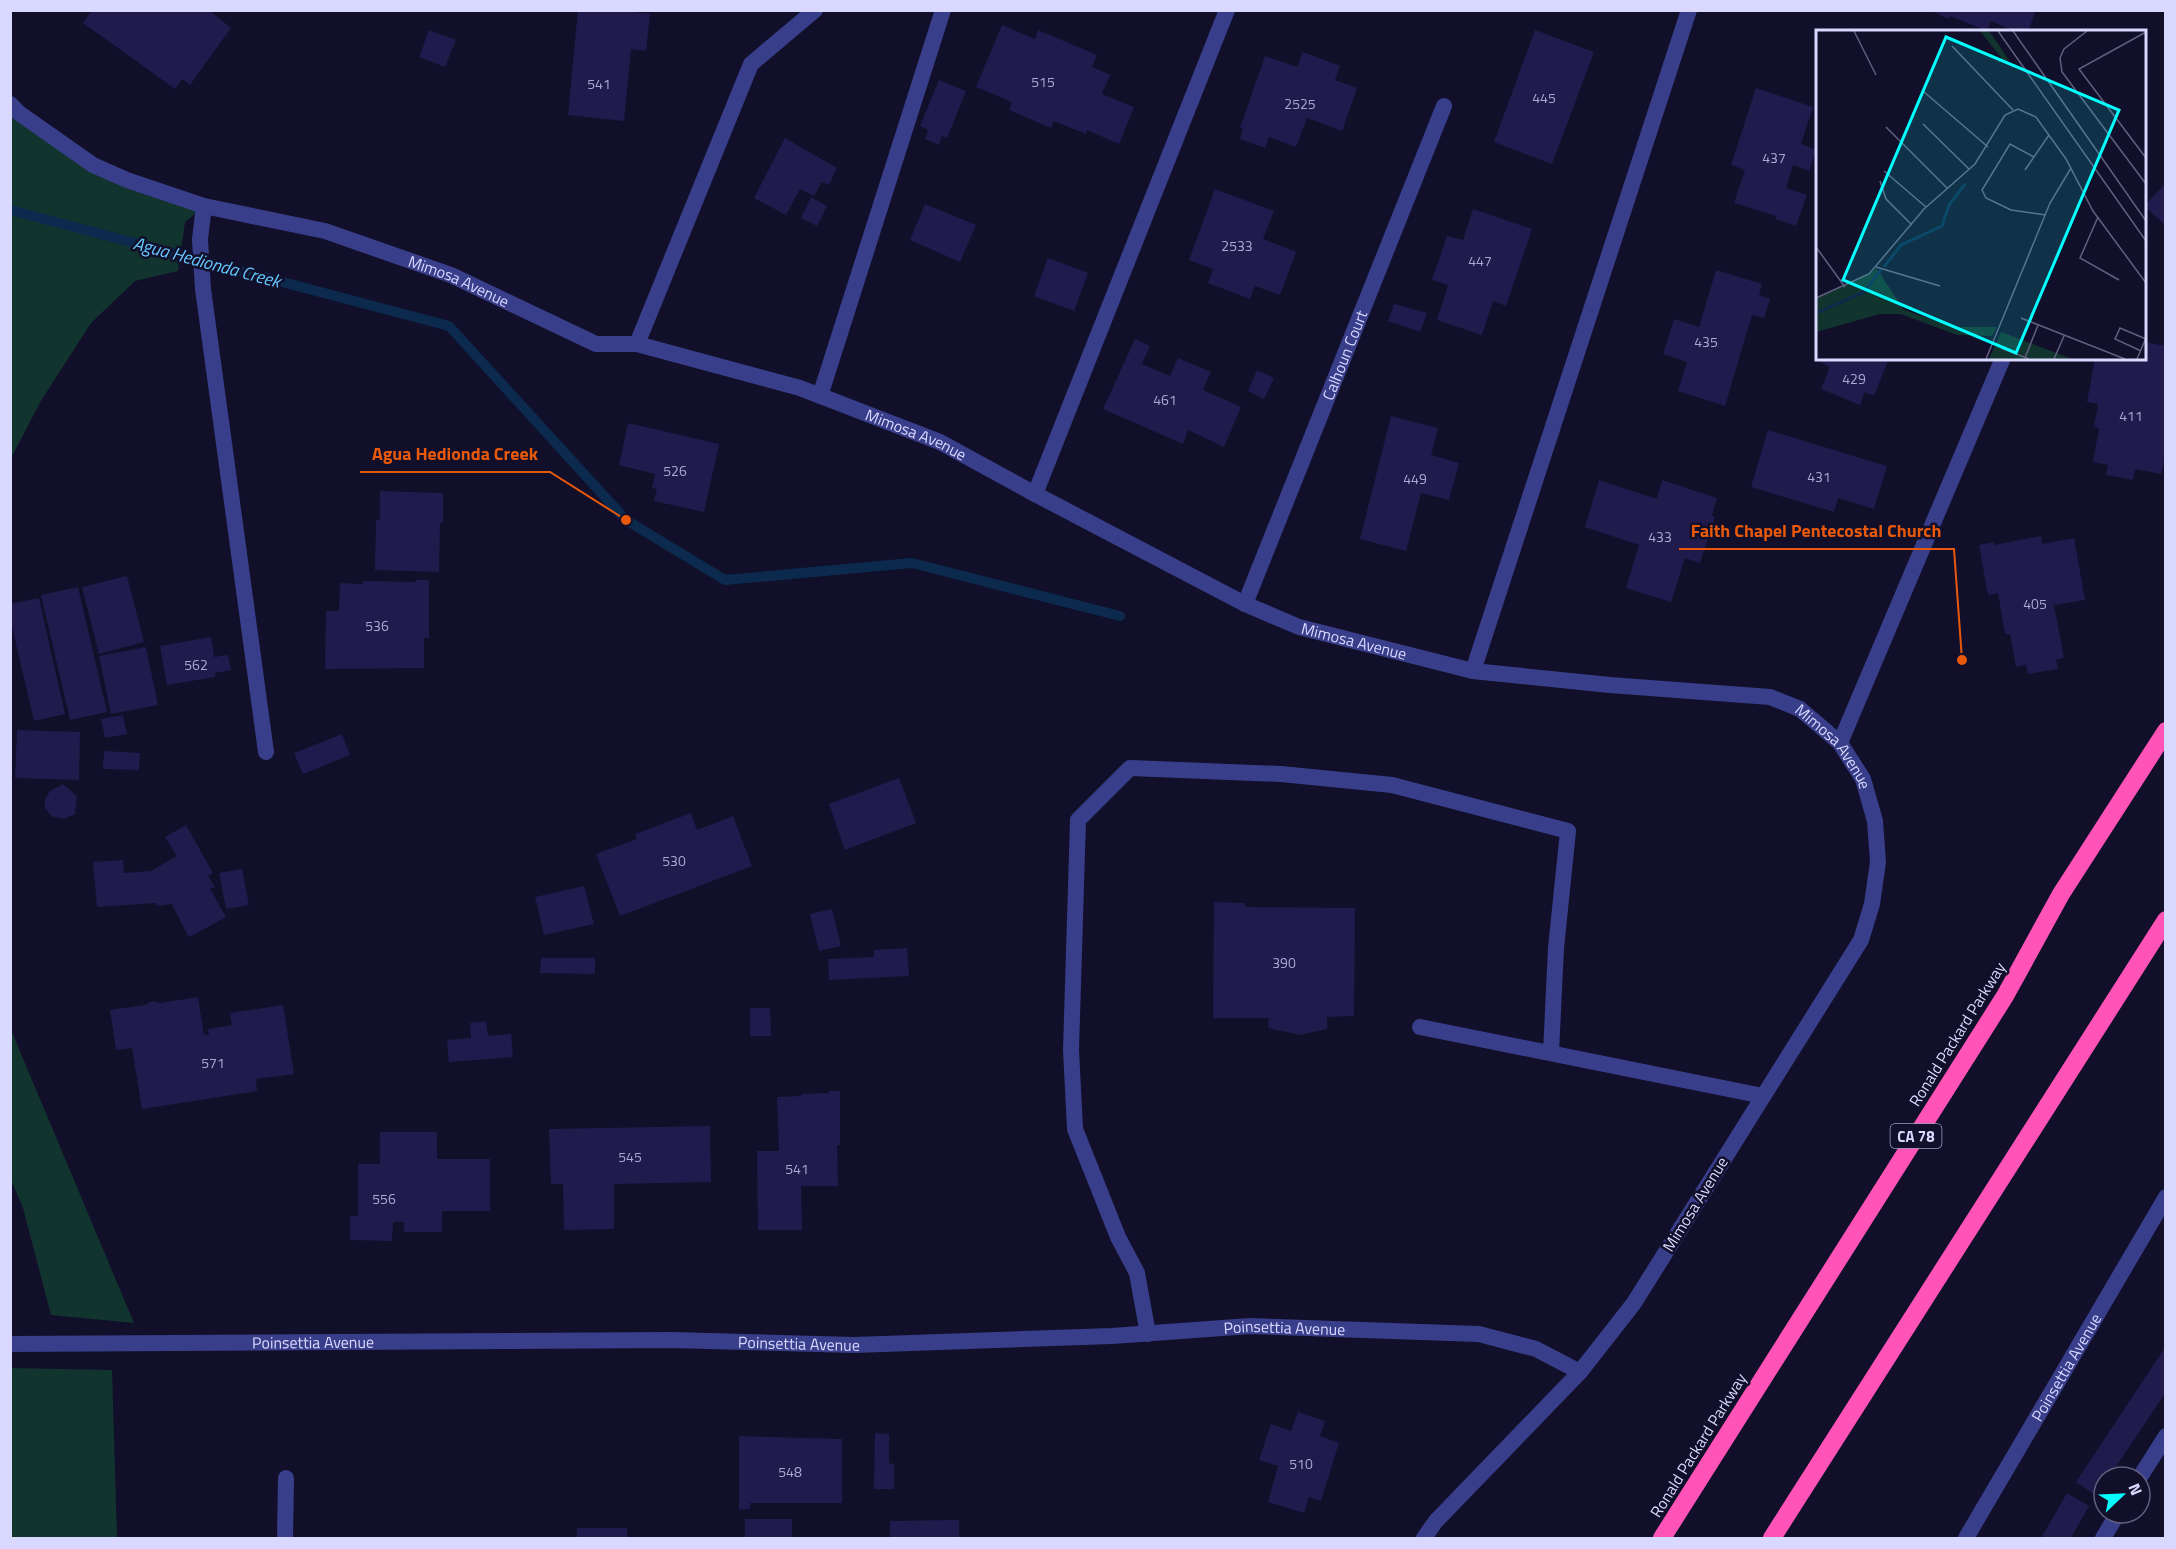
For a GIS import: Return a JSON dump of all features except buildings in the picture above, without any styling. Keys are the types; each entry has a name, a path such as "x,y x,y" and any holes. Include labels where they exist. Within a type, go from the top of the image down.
{"highway":[{"name":"Ronald Packard Parkway","path":"1662,1539 2005,996 2061,894 2166,731"},
{"path":"1772,1539 2166,920"}],"street":[{"path":"637,344 752,64 815,10"},
{"path":"820,396 943,10"},
{"path":"1035,494 1227,10"},
{"path":"1473,671 1689,10"},
{"name":"Mimosa Avenue","path":"10,104 19,113 93,165 127,180 204,206 325,231 451,274 596,344 637,344 800,388 940,442 1245,604 1299,627 1473,671 1610,685 1770,697 1800,709 1840,743 1863,779 1875,820 1878,862 1872,904 1861,940 1634,1302 1580,1372 1436,1521 1424,1539"},
{"name":"Calhoun Court","path":"1245,604 1444,106"},
{"path":"204,206 200,239 204,289 266,752"},
{"path":"1840,743 2002,360"},
{"path":"1148,1334 1137,1273 1118,1236 1075,1129 1071,1050 1078,820 1130,768 1281,774 1392,785 1568,831 1556,948 1551,1053"},
{"path":"1420,1027 1763,1096"},
{"name":"Poinsettia Avenue","path":"1966,1539 2166,1197"},
{"name":"Poinsettia Avenue","path":"10,1344 672,1340 855,1345 1148,1334 1250,1326 1479,1334 1536,1348 1580,1372"},
{"path":"2148,1465 2166,1436"},
{"path":"285,1539 286,1478"},
{"path":"2103,1539 2111,1525"}],"green space":[{"path":"11,104 93,165 204,206 185,222 178,271 135,281 91,323 42,399 11,458"},
{"path":"10,1030 134,1323 51,1315 23,1208 11,1180"},
{"path":"11,1368 112,1370 117,1538 11,1538"}],"waterway":[{"name":"Agua Hedionda Creek","path":"10,210 449,326 626,520 725,580 912,563 1120,616"}],"place":[{"name":"Agua Hedionda Creek","path":"626,520"},
{"name":"Faith Chapel Pentecostal Church","path":"1962,660"}]}
